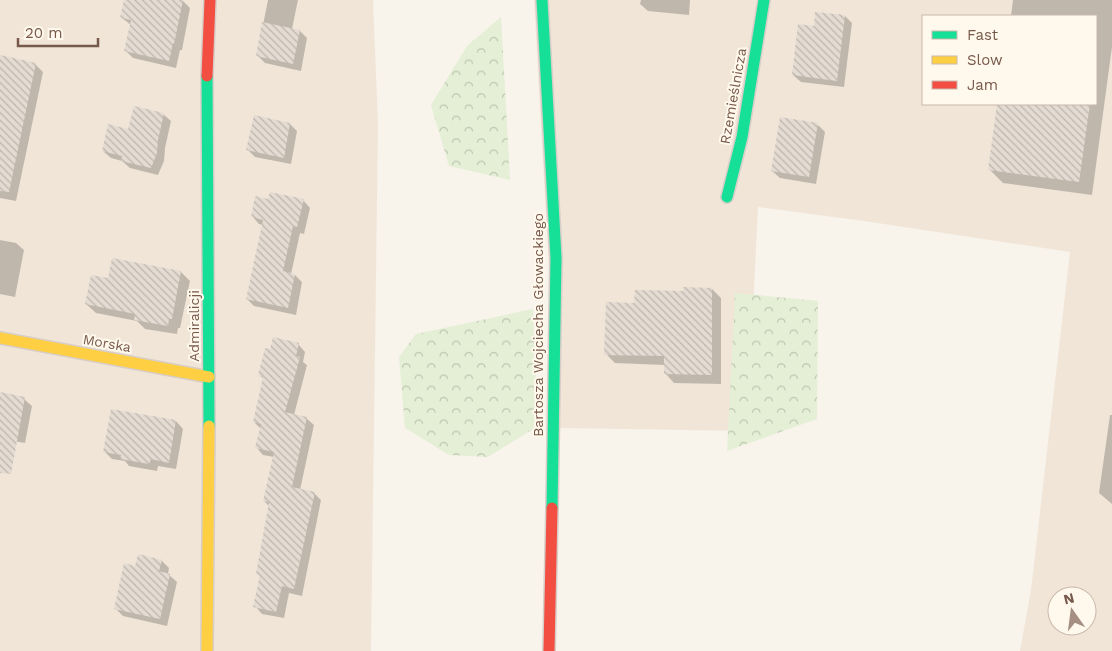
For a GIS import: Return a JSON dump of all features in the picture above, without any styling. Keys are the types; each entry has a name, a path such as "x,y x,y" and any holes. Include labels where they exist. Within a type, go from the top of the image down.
{"street":[{"name":"Admiralicji","path":"208,651 207,83 210,0"},
{"name":"Bartosza Wojciecha Głowackiego","path":"542,0 556,258 549,651"},
{"name":"Rzemieślnicza","path":"727,197 742,137 764,0"},
{"name":"Morska","path":"0,338 209,377"}],"shaded area":[{"path":"0,0 373,0 378,124 371,651 0,651"},
{"path":"534,0 1112,0 1112,651 1020,651 1031,590 1070,252 758,207 747,431 558,428"}],"green space":[{"path":"501,17 510,180 449,166 431,105 467,46"},
{"path":"735,293 818,301 817,419 727,451"},
{"path":"533,309 538,426 488,457 449,455 405,428 399,357 416,334"}],"building":[{"path":"124,0 183,0 169,61 124,51 131,20 120,18"},
{"path":"815,12 845,15 837,81 792,75 798,24 814,26"},
{"path":"262,22 300,30 293,64 256,56"},
{"path":"0,55 36,63 9,192 0,191"},
{"path":"997,105 1090,105 1079,182 988,170"},
{"path":"134,106 164,113 157,153 151,168 121,161 122,156 102,151 108,124 128,129"},
{"path":"254,115 290,123 284,158 246,150"},
{"path":"780,117 818,123 809,177 771,171"},
{"path":"270,192 304,199 297,227 293,226 283,271 295,274 288,308 246,299 263,220 251,217 255,196 268,199"},
{"path":"112,258 181,271 172,319 169,319 168,326 134,320 135,314 85,304 91,275 108,278"},
{"path":"683,287 712,288 712,375 664,374 664,356 604,355 606,302 634,303 635,290 683,291"},
{"path":"273,337 299,343 296,356 300,357 285,412 307,417 292,487 315,492 294,589 282,586 276,612 253,607 260,575 256,574 269,502 263,501 274,452 255,448 261,424 253,422 263,377 258,375 265,348 270,349"},
{"path":"0,392 25,397 11,474 0,473"},
{"path":"111,409 176,420 169,463 151,459 149,464 120,459 121,455 103,452"},
{"path":"138,554 162,560 159,571 170,574 160,619 114,609 124,563 135,566"}],"traffic: fast":[{"path":"542,0 556,258 552,508"},
{"path":"727,197 742,137 764,0"},
{"path":"207,76 209,426"}],"traffic: slow":[{"path":"0,338 209,377"},
{"path":"207,651 209,426"}],"traffic: jam":[{"path":"207,76 210,0"},
{"path":"549,651 552,508"}]}
